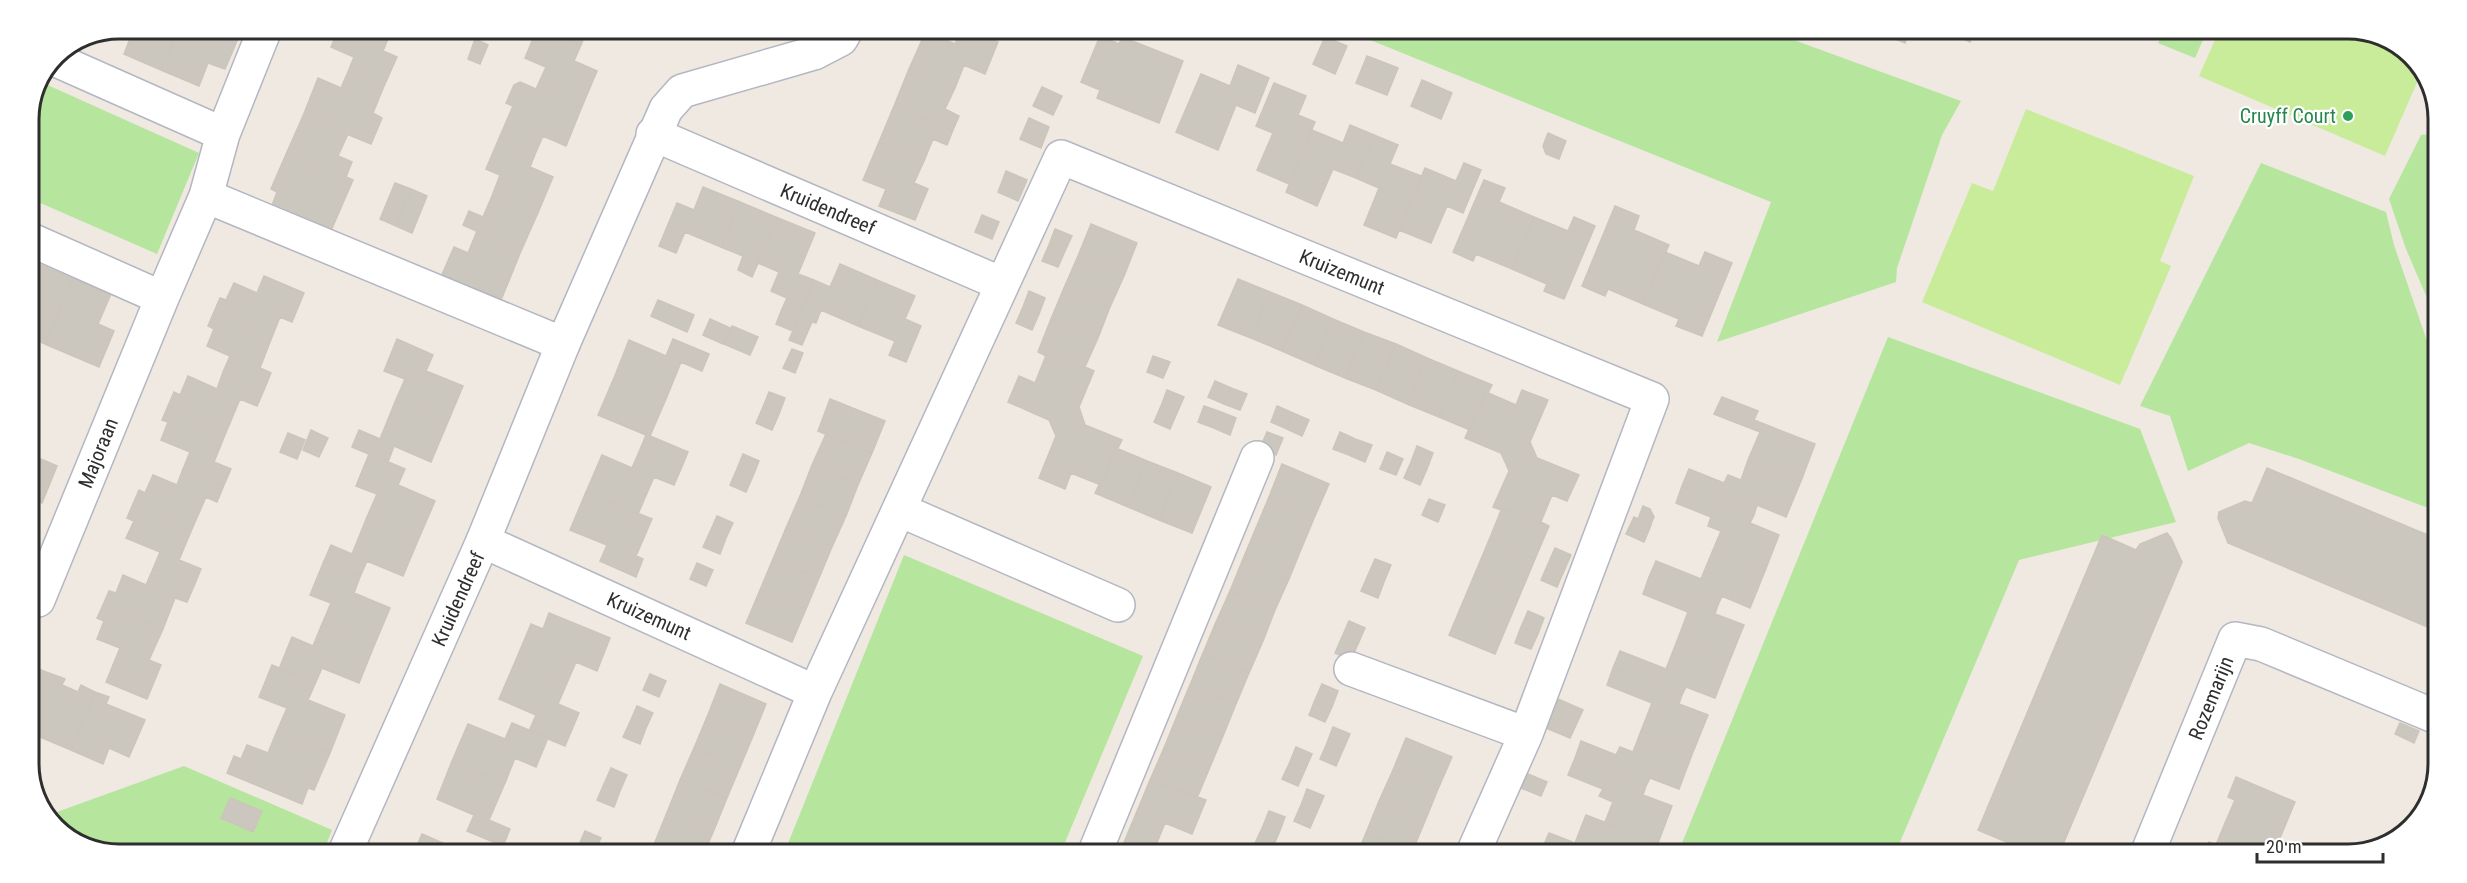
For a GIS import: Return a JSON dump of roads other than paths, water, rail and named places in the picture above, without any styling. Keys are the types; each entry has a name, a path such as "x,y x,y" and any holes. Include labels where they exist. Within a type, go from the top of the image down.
{"street":[{"name":"Majoraan","path":"39,598 206,196 223,134 261,39"},
{"name":"Kruidendreef","path":"349,844 483,541 563,344 653,134 666,109 682,91 814,53 841,39"},
{"path":"63,63 223,134"},
{"name":"Kruidendreef","path":"653,134 1002,284"},
{"name":"Kruizemunt","path":"753,844 815,692 1061,157 1652,399 1526,734 1477,844"},
{"path":"206,196 563,344"},
{"path":"39,243 162,298"},
{"path":"1098,844 1257,458"},
{"path":"900,510 1118,605"},
{"name":"Kruizemunt","path":"483,541 815,692"},
{"name":"Rozemarijn","path":"2151,844 2235,639 2261,644 2428,714"},
{"path":"1351,669 1526,734"}],"place":[{"name":"Cruyff Court","path":"2348,116"}]}
